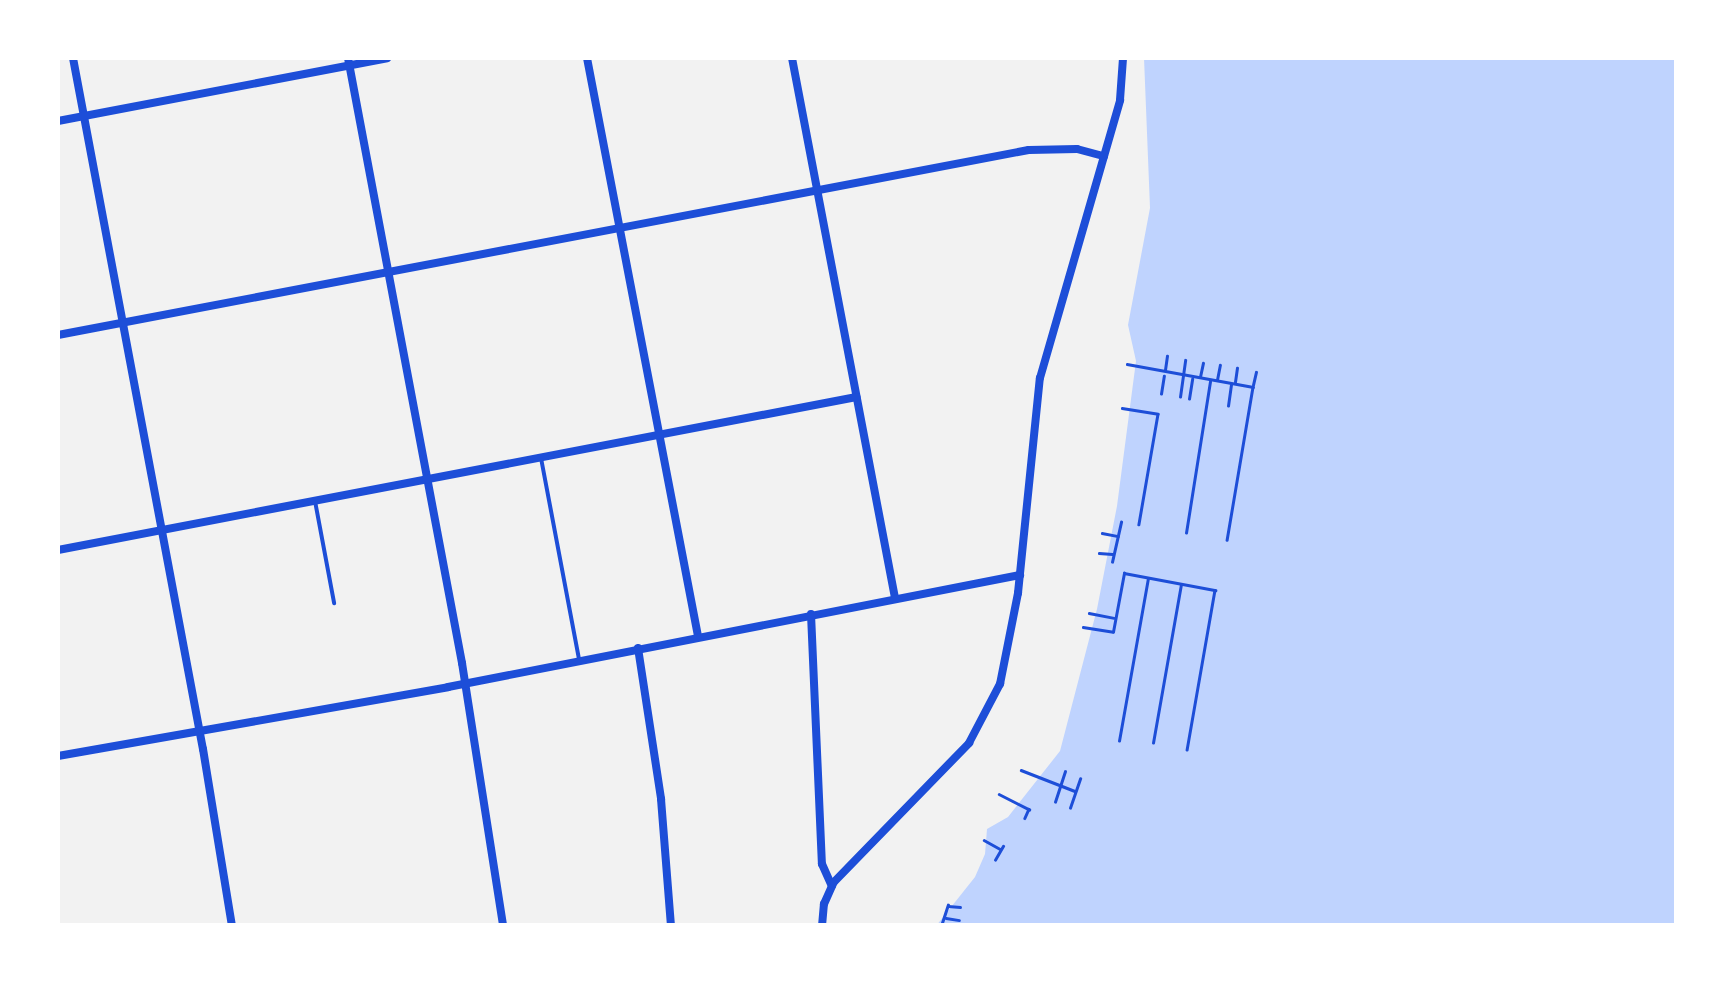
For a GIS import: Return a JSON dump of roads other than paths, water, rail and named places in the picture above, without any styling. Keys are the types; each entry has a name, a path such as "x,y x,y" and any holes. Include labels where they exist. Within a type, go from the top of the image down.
{"street":[{"path":"73,58 200,731 232,926"},
{"path":"58,121 348,61 387,58"},
{"path":"588,58 698,636"},
{"path":"792,58 896,598"},
{"path":"822,926 832,886 978,731 1000,684 1020,574 1040,378 1120,100 1123,58"},
{"path":"348,61 465,683 504,926"},
{"path":"58,335 1029,150 1077,149 1104,156"},
{"path":"58,550 856,397"},
{"path":"58,756 465,683 1020,574"},
{"path":"811,614 822,864 832,886"},
{"path":"638,648 661,799 671,926"}],"lane":[{"path":"541,458 578,659"},
{"path":"315,501 334,603"}],"water":[{"path":"1144,58 1676,58 1676,925 936,926 975,877 985,854 987,829 1008,817 1060,751 1097,609 1117,506 1136,361 1128,325 1150,208"}]}
